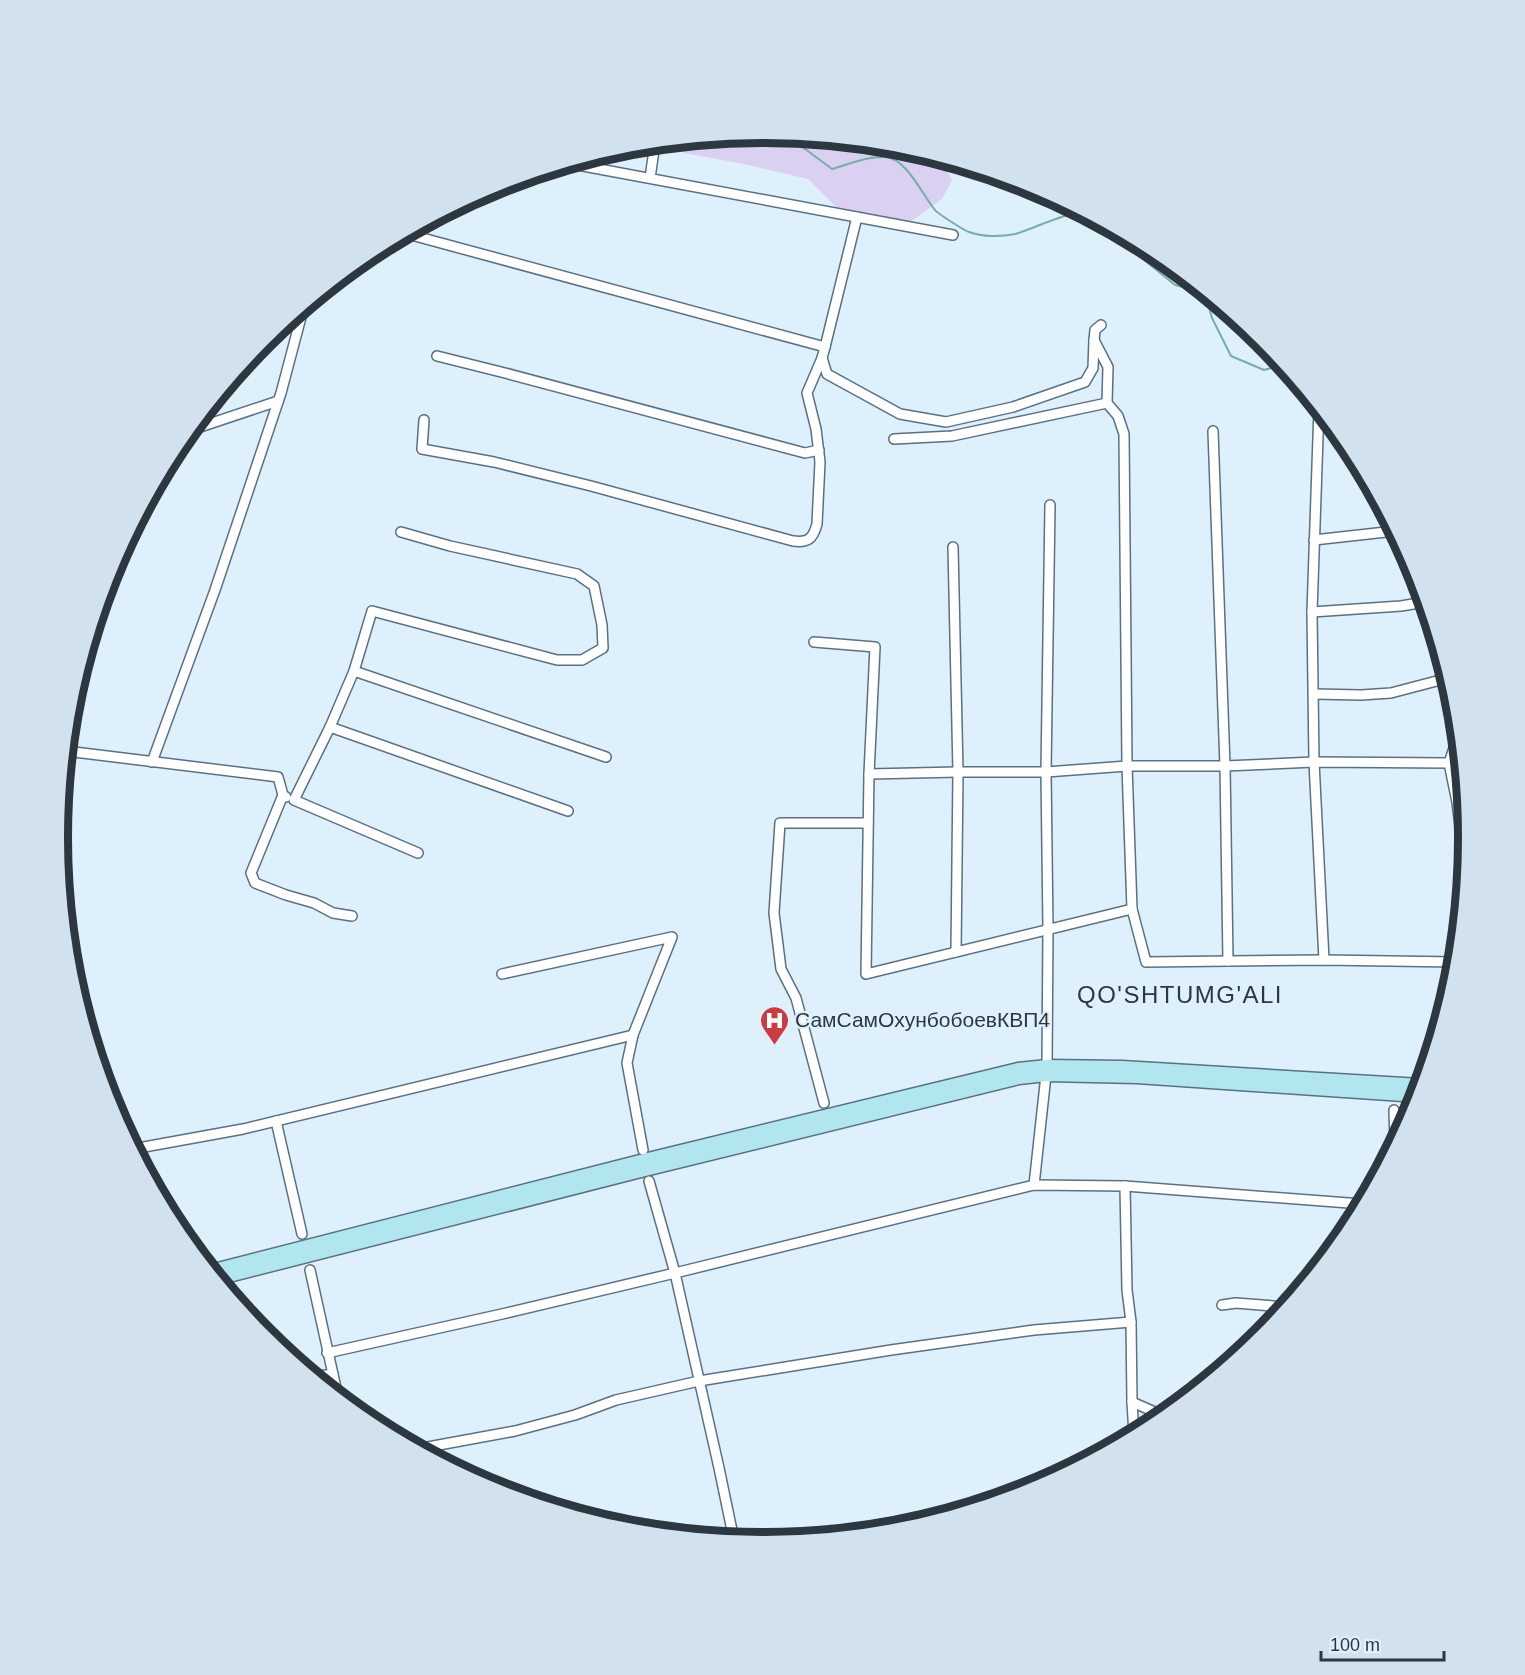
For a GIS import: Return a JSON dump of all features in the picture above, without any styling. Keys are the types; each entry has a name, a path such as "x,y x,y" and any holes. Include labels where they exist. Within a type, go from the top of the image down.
{"main road":[{"path":"225,1278 1046,1070 1134,1067 1412,1084"},
{"path":"217,1268 648,1159 1018,1069 1408,1095"}],"street":[{"path":"650,178 654,151"},
{"path":"583,166 953,235"},
{"path":"424,420 422,449 494,462 802,542 815,533 817,525 820,462 816,429 807,393 822,358 857,217"},
{"path":"415,236 825,347"},
{"path":"152,762 215,590 279,401 301,318"},
{"path":"822,358 827,374 900,414 946,422 1013,407 1085,382 1094,368 1095,330 1101,325"},
{"path":"1094,340 1108,367 1107,403 1118,416 1124,434 1127,766 1132,909 1146,962 1324,960 1446,962"},
{"path":"437,356 805,453 819,450"},
{"path":"202,426 279,401"},
{"path":"894,439 952,436 1107,403"},
{"path":"1318,419 1312,612 1314,762 1324,960"},
{"path":"1213,430 1225,766 1228,961"},
{"path":"1034,1185 1046,1070 1048,929 1046,772 1050,505"},
{"path":"294,800 330,727 354,671 372,611 557,660 582,660 603,648 602,625 594,586 577,574 450,546 401,532"},
{"path":"1314,540 1387,532"},
{"path":"953,547 958,772 956,952"},
{"path":"1312,612 1417,603"},
{"path":"814,642 874,647 869,774 866,974 1132,909"},
{"path":"354,671 606,757"},
{"path":"1314,694 1391,693 1439,680"},
{"path":"330,727 568,811"},
{"path":"73,752 278,777 283,795 250,873 255,882 286,896 314,903 333,913 352,916"},
{"path":"1452,753 1449,763 1455,785"},
{"path":"869,774 1046,772 1127,766 1225,766 1314,762 1449,763"},
{"path":"283,795 418,853"},
{"path":"824,1103 796,998 781,969 774,913 780,823 868,823"},
{"path":"502,974 672,937 633,1035 627,1063 643,1150"},
{"path":"140,1148 243,1129 633,1035"},
{"path":"1394,1110 1394,1126"},
{"path":"276,1121 302,1234"},
{"path":"649,1181 675,1273 732,1531"},
{"path":"327,1353 675,1273 1034,1185 1125,1186 1353,1203"},
{"path":"1125,1186 1133,1425"},
{"path":"310,1270 336,1386"},
{"path":"1222,1305 1236,1303 1275,1306"},
{"path":"429,1447 515,1431 575,1415 616,1400 699,1381 1034,1330 1131,1322"},
{"path":"323,1376 333,1374"},
{"path":"1132,1402 1154,1412"}],"shaded area":[{"path":"717,144 808,144 853,148 944,167 952,180 942,199 910,222 838,209 808,179 684,153 685,147"}],"waterway":[{"path":"798,144 832,169 872,158 894,159 908,171 937,212 962,229 974,234 1010,235 1070,214"},
{"path":"1128,247 1175,285 1189,289"},
{"path":"1208,304 1212,318 1231,356 1264,370 1274,367"}],"place":[{"name":"СамСамОхунбобоевКВП4","path":"774,1046"}],"district":[{"name":"QO'SHTUMG'ALI","path":"1180,995"}]}
